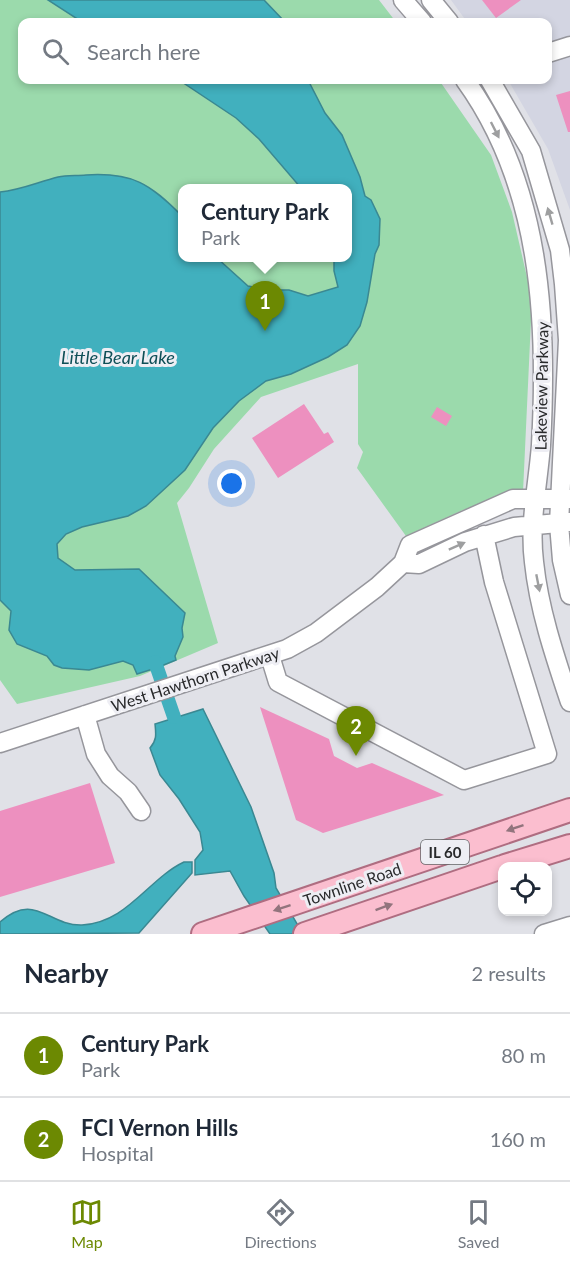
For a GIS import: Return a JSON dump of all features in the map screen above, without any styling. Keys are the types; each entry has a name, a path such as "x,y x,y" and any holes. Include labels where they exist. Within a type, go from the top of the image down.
{"main road":[{"name":"Townline Road","path":"203,934 570,810"},
{"name":"Townline Road","path":"520,862 570,846"},
{"name":"Townline Road","path":"306,934 498,869"}],"street":[{"path":"404,0 419,18"},
{"path":"431,0 446,18"},
{"path":"552,52 570,46"},
{"name":"Lakeview Parkway","path":"468,84 494,126 518,183 539,286 544,341 541,446 532,525 534,562 544,614 570,702"},
{"name":"Lakeview Parkway","path":"492,84 531,152 565,249 568,390 560,485 566,499 562,560 570,595"},
{"path":"533,255 565,249"},
{"name":"West Hawthorn Parkway","path":"0,743 287,649 316,633 355,605 403,563 410,544 513,499 566,499"},
{"path":"403,563 418,564 484,535 514,527 565,523"},
{"path":"270,656 278,682 464,780 547,754 494,582 484,535"},
{"path":"86,715 96,754 110,776 128,792 141,810"},
{"path":"544,934 570,926"}],"shaded area":[{"path":"451,0 570,0 570,210 548,149 510,84 552,84 552,18 464,18"}],"green space":[{"path":"0,0 379,0 393,18 18,18 18,84 442,84 491,155 512,212 532,299 523,492 463,510 406,536 357,468 363,452 358,444 358,364 261,397 214,449 177,503 218,643 140,676 17,704 0,680"}],"water":[{"path":"48,0 264,0 281,18 76,18"},
{"name":"Little Bear Lake","path":"185,84 310,84 325,113 342,135 360,177 365,196 371,200 380,219 379,245 375,254 367,302 360,326 347,345 328,357 291,374 266,381 239,401 213,428 185,470 146,506 128,516 82,527 66,534 57,544 58,558 75,570 139,569 185,613 183,637 175,656 176,660 159,667 157,661 152,662 153,669 137,674 133,665 123,661 89,670 62,668 54,665 47,656 17,644 9,630 11,611 0,600 0,192 65,176 102,175 129,178 150,188 178,212 178,262 221,262 248,286 268,290 289,290 308,296 338,287 334,262 352,262 352,184 298,184 259,139 236,118"},
{"path":"203,709 251,807 274,873 276,888 303,934 270,934 230,871 195,875 195,860 203,850 200,832 160,775 150,748 155,740 155,724"},
{"path":"184,862 192,862 192,873 139,933 0,934 0,922 12,913 23,910 41,912 60,921 82,925 112,917"}],"building":[{"path":"482,0 521,0 496,18"},
{"path":"570,91 570,132 568,132 556,95"},
{"path":"304,404 324,434 328,432 334,442 278,478 252,438"},
{"path":"437,407 452,416 446,426 431,417"},
{"path":"260,707 329,739 334,756 357,768 372,763 444,795 323,833 296,820"},
{"path":"90,783 115,863 0,897 0,811"}],"waterway":[{"path":"155,662 174,717"}],"place":[{"name":"Century Park","path":"265,331"},
{"name":"FCI Vernon Hills","path":"356,756"}]}
